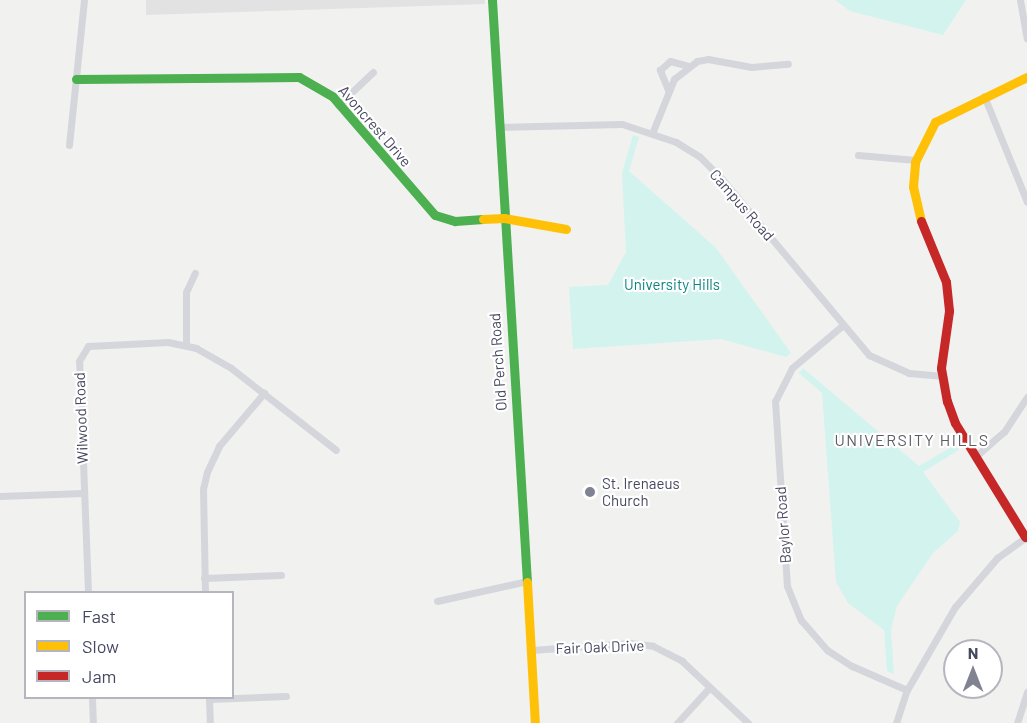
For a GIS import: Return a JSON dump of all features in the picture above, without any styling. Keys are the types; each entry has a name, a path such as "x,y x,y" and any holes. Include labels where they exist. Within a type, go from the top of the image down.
{"street":[{"path":"69,145 84,0"},
{"name":"Old Perch Road","path":"492,0 535,723"},
{"path":"1020,0 1027,38"},
{"path":"653,131 674,79 689,66 708,59 751,67 788,64"},
{"path":"669,90 660,69 670,61 689,66"},
{"path":"338,105 373,72"},
{"name":"Avoncrest Drive","path":"76,80 279,74 306,80 338,105 435,215 464,221 504,218 566,229"},
{"path":"896,723 907,690 955,606 997,558 1026,537 955,423 941,376 947,291 916,211 916,160 935,122 984,96 1027,77"},
{"path":"984,96 1027,202"},
{"name":"Campus Road","path":"499,127 584,122 622,124 653,131 700,158 714,171 869,355 909,373 941,376"},
{"path":"858,155 916,160"},
{"path":"195,273 186,292 186,345 217,359 336,450"},
{"name":"Baylor Road","path":"843,325 792,368 775,401 788,586 801,620 827,650 852,666 907,690"},
{"name":"Wilwood Road","path":"88,591 79,361 83,350 96,344 186,345"},
{"path":"205,591 203,489 210,462 264,393"},
{"path":"976,456 1004,432 1027,397"},
{"path":"0,496 83,493"},
{"path":"204,578 281,575"},
{"path":"437,601 527,581"},
{"name":"Fair Oak Drive","path":"531,650 644,644 682,661 708,689 748,723"},
{"path":"677,723 708,689"},
{"path":"1017,723 1027,692"},
{"path":"234,697 286,696"},
{"path":"92,699 93,723"},
{"path":"209,699 210,723"}],"shaded area":[{"path":"146,0 485,0 485,4 146,15"}],"green space":[{"path":"835,0 966,0 943,35 850,11"},
{"name":"University Hills","path":"633,135 639,137 629,171 716,248 791,353 786,357 721,339 573,349 569,287 608,285 626,252 622,173"},
{"name":"University Hills","path":"803,368 919,466 955,445 959,450 923,472 960,522 958,531 933,553 897,606 891,630 894,674 887,671 884,630 848,603 836,582 822,393 799,373"}],"traffic: fast":[{"path":"492,0 527,582"},
{"path":"76,79 299,77 333,97 435,215 455,221 483,219"}],"traffic: slow":[{"path":"921,221 913,187 915,162 935,122 1027,77"},
{"path":"483,219 504,218 566,229"},
{"path":"527,582 535,723"}],"traffic: jam":[{"path":"921,221 946,282 949,311 941,368 947,401 955,423 1025,537"}],"place":[{"name":"St. Irenaeus Church","path":"590,492"}],"district":[{"name":"UNIVERSITY HILLS","path":"912,440"}]}
